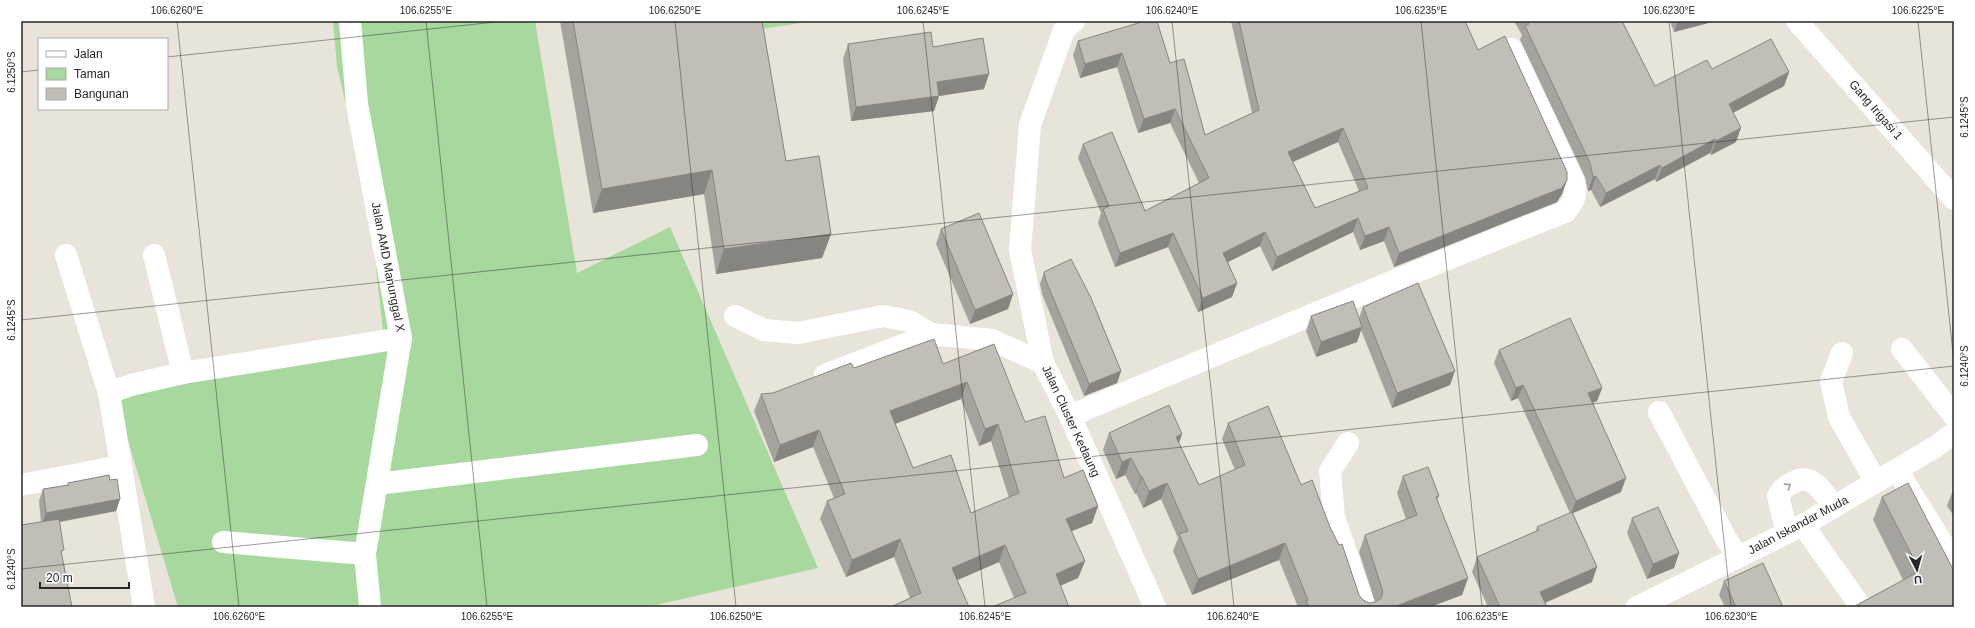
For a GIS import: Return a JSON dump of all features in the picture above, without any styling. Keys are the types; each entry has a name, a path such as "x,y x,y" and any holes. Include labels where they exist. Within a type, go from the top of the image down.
{"street":[{"name":"Jalan AMD Manunggal X","path":"350,21 357,104 402,338 364,554 370,607"},
{"name":"Jalan Cluster Kedaung","path":"1074,21 1064,30 1030,125 1020,250 1043,363 1070,416 1155,607"},
{"name":"Gang Irigasi 1","path":"1797,21 1954,199"},
{"path":"1070,416 1310,317 1412,272 1565,212 1574,201 1576,193 1574,182 1512,49"},
{"path":"66,255 109,393 144,607"},
{"path":"154,255 183,373"},
{"path":"735,316 764,330 798,333 883,316 908,321 931,334 992,340 1043,363"},
{"path":"806,382 931,334"},
{"path":"109,393 131,385 183,373 402,338"},
{"path":"1902,349 1954,416"},
{"path":"1842,353 1830,381 1839,417 1876,482"},
{"path":"1659,412 1725,537 1738,557"},
{"name":"Jalan Iskandar Muda","path":"1637,607 1795,529 1897,470 1935,447 1954,433"},
{"path":"1348,443 1330,471 1334,517 1365,607"},
{"path":"376,484 697,445"},
{"path":"21,486 122,466"},
{"path":"1897,470 1954,562"},
{"path":"1834,507 1815,483 1808,479 1798,479 1783,488 1778,496 1795,529 1861,607"},
{"path":"222,542 364,554"}],"green space":[{"path":"333,21 535,21 577,273 670,227 818,568 647,607 178,607 114,394 384,340 368,195 337,67"},
{"path":"760,21 816,21 761,29"}],"building":[{"path":"573,21 762,21 786,161 819,156 831,234 724,249 712,170 602,189"},
{"path":"1145,21 1157,21 1170,63 1184,59 1205,135 1259,110 1239,21 1465,21 1478,50 1505,36 1567,172 1567,180 1562,188 1399,253 1389,227 1365,236 1358,218 1277,257 1265,232 1223,253 1237,283 1203,298 1173,233 1120,253 1103,209 1109,206 1083,144 1112,132 1145,211 1209,178 1175,109 1144,119 1122,53 1085,64 1078,41","holes":["1343,128 1368,188 1315,208 1288,152"]},
{"path":"1527,21 1622,21 1655,86 1707,60 1712,69 1771,39 1789,72 1729,104 1741,128 1716,141 1715,139 1662,168 1660,165 1606,193 1596,176 1593,177 1590,163 1525,26 1529,24"},
{"path":"931,32 933,47 983,38 989,74 937,82 939,96 856,107 848,44"},
{"path":"979,213 1013,294 975,310 941,229"},
{"path":"1071,259 1091,298 1121,371 1089,384 1046,281 1044,272"},
{"path":"1418,283 1455,371 1397,393 1363,307"},
{"path":"1353,301 1362,327 1321,342 1311,316"},
{"path":"1570,318 1602,388 1588,393 1626,478 1576,501 1523,385 1516,388 1499,350"},
{"path":"934,339 943,364 994,344 1025,422 1045,416 1064,478 1083,470 1098,506 1066,519 1085,561 1056,574 1069,607 992,607 1026,593 1005,545 952,568 969,607 893,607 921,593 900,539 852,560 827,501 845,494 819,430 780,445 761,394 773,393 851,363 854,368","holes":["967,382 985,429 998,424 1019,493 971,513 951,455 913,468 890,411"]},
{"path":"1169,405 1182,434 1176,437 1199,485 1245,465 1228,423 1268,406 1301,485 1312,480 1330,527 1339,545 1342,544 1359,595 1363,600 1369,603 1375,602 1381,598 1383,592 1365,535 1417,515 1403,476 1428,467 1439,496 1436,497 1468,578 1394,607 1309,607 1306,601 1308,600 1285,543 1198,579 1179,534 1188,531 1167,483 1149,491 1131,458 1122,462 1109,433"},
{"path":"109,475 110,480 117,479 120,499 46,513 43,489 69,485 68,483"},
{"path":"1908,483 1954,571 1954,607 1855,607 1920,571 1882,497"},
{"path":"1658,507 1679,553 1653,564 1632,518"},
{"path":"1572,512 1597,567 1540,592 1547,607 1500,607 1477,557 1539,530 1537,527"},
{"path":"59,519 64,550 61,551 72,607 21,607 21,525"},
{"path":"1763,563 1783,607 1736,607 1724,581"}]}
